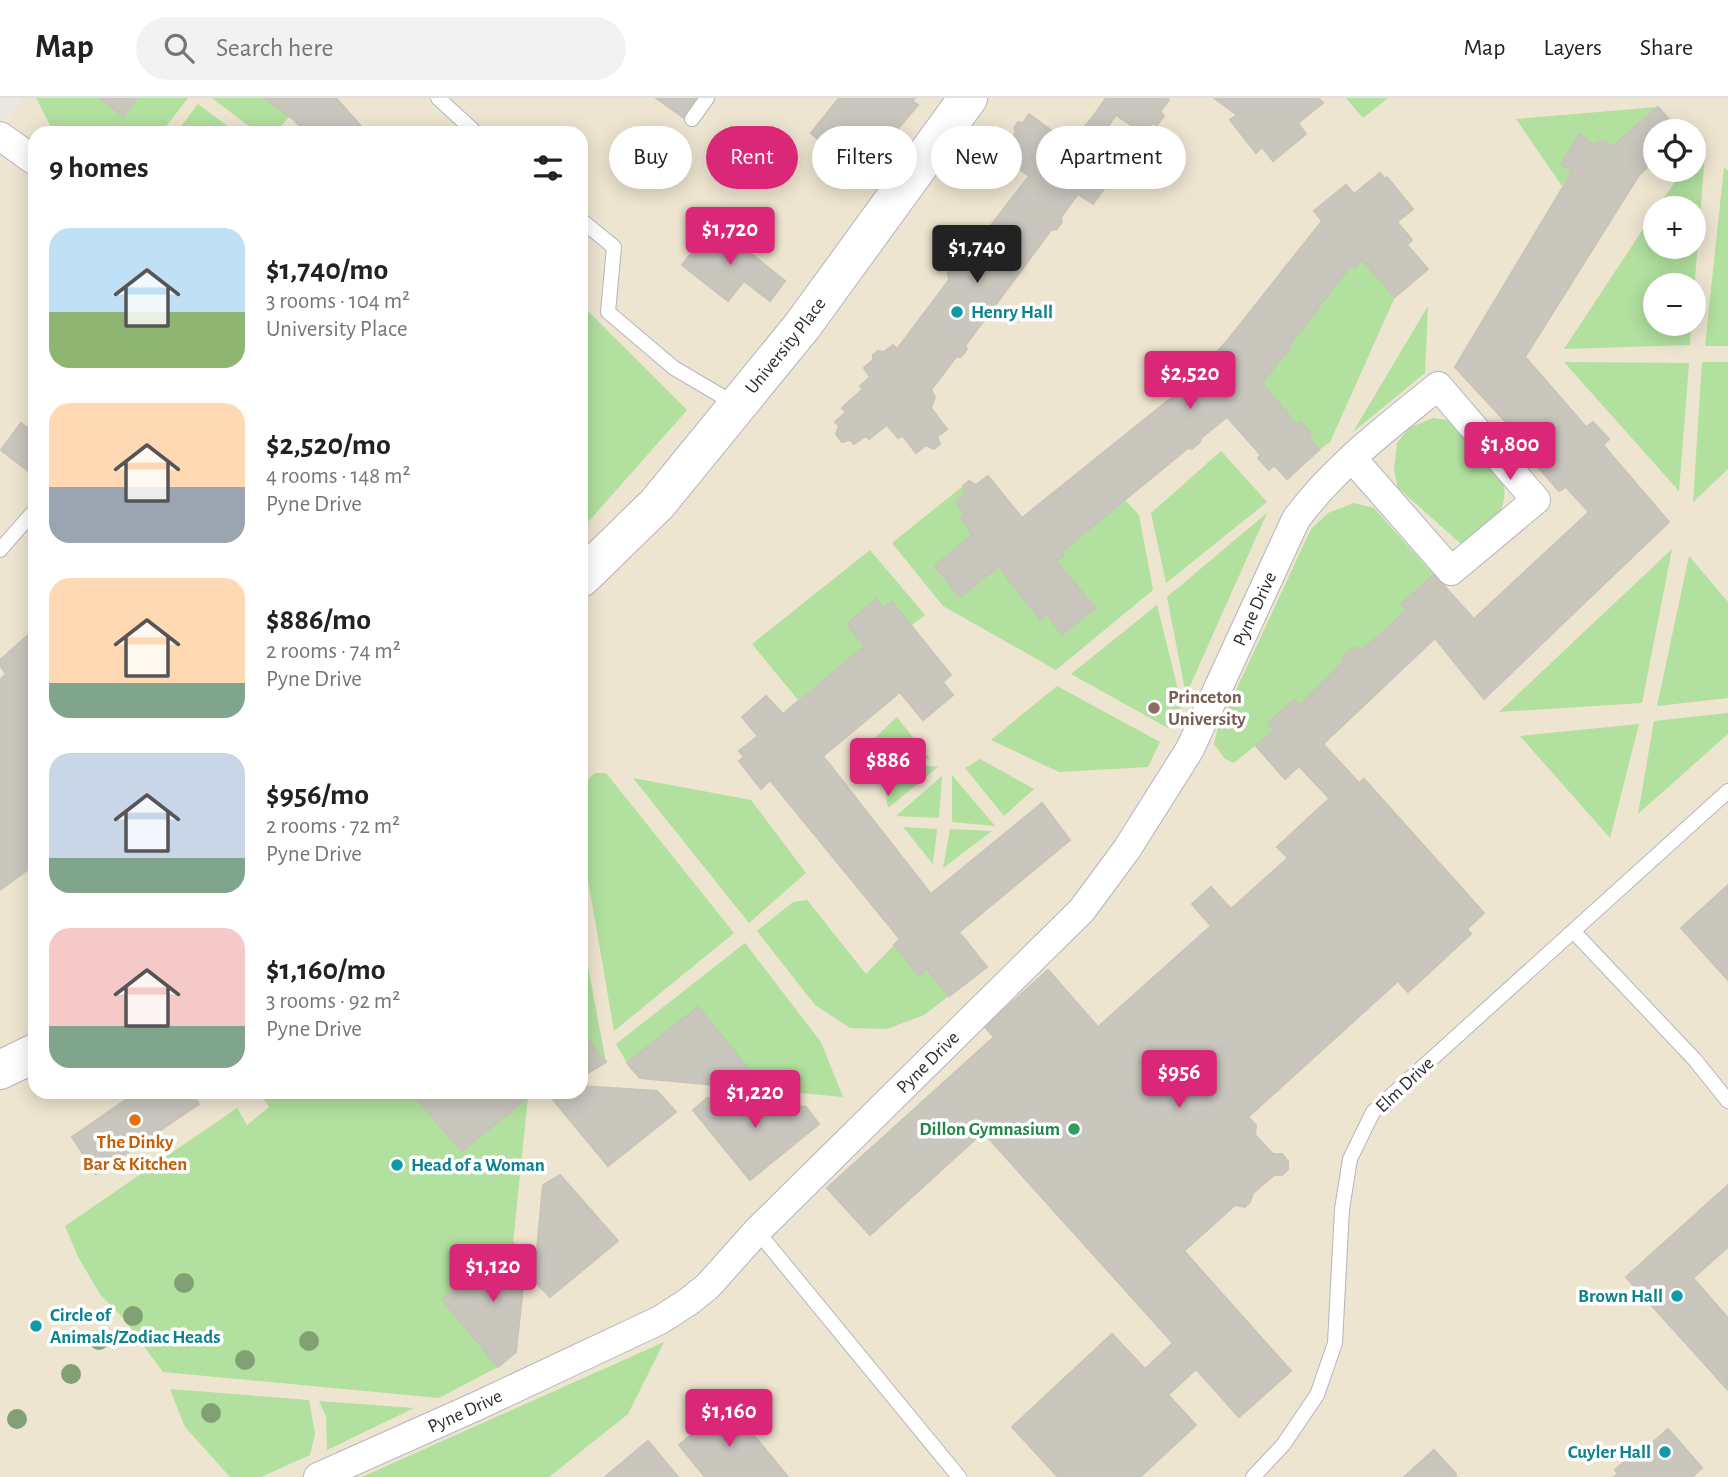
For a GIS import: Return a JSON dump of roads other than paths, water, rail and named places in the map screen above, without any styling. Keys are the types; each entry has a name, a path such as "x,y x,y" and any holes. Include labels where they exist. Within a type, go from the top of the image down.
{"street":[{"name":"University Place","path":"588,571 657,504 803,325 968,98"},
{"path":"0,136 28,156"},
{"name":"Pyne Drive","path":"318,1477 490,1401 660,1320 709,1286 757,1231 1082,910 1127,849 1190,749 1296,519 1315,494 1352,458 1438,386 1536,500 1451,571 1352,458"},
{"path":"0,1070 28,1056"}],"lane":[{"path":"438,98 468,126"},
{"path":"692,119 706,98"},
{"path":"588,226 614,247 608,312 674,368 737,405"},
{"path":"0,550 28,518"},
{"name":"Elm Drive","path":"1253,1477 1283,1446 1317,1395 1335,1343 1342,1209 1350,1159 1373,1112 1728,791"},
{"path":"1574,932 1695,1060 1728,1101"},
{"path":"757,1231 959,1477"}],"place":[{"name":"Henry Hall","path":"957,312"},
{"name":"Princeton University","path":"1154,708"},
{"name":"The Dinky Bar & Kitchen","path":"135,1120"},
{"name":"Dillon Gymnasium","path":"1074,1129"},
{"name":"Head of a Woman","path":"397,1165"},
{"name":"Brown Hall","path":"1677,1296"},
{"name":"Circle of Animals/Zodiac Heads","path":"36,1326"},
{"name":"Cuyler Hall","path":"1665,1452"}]}
